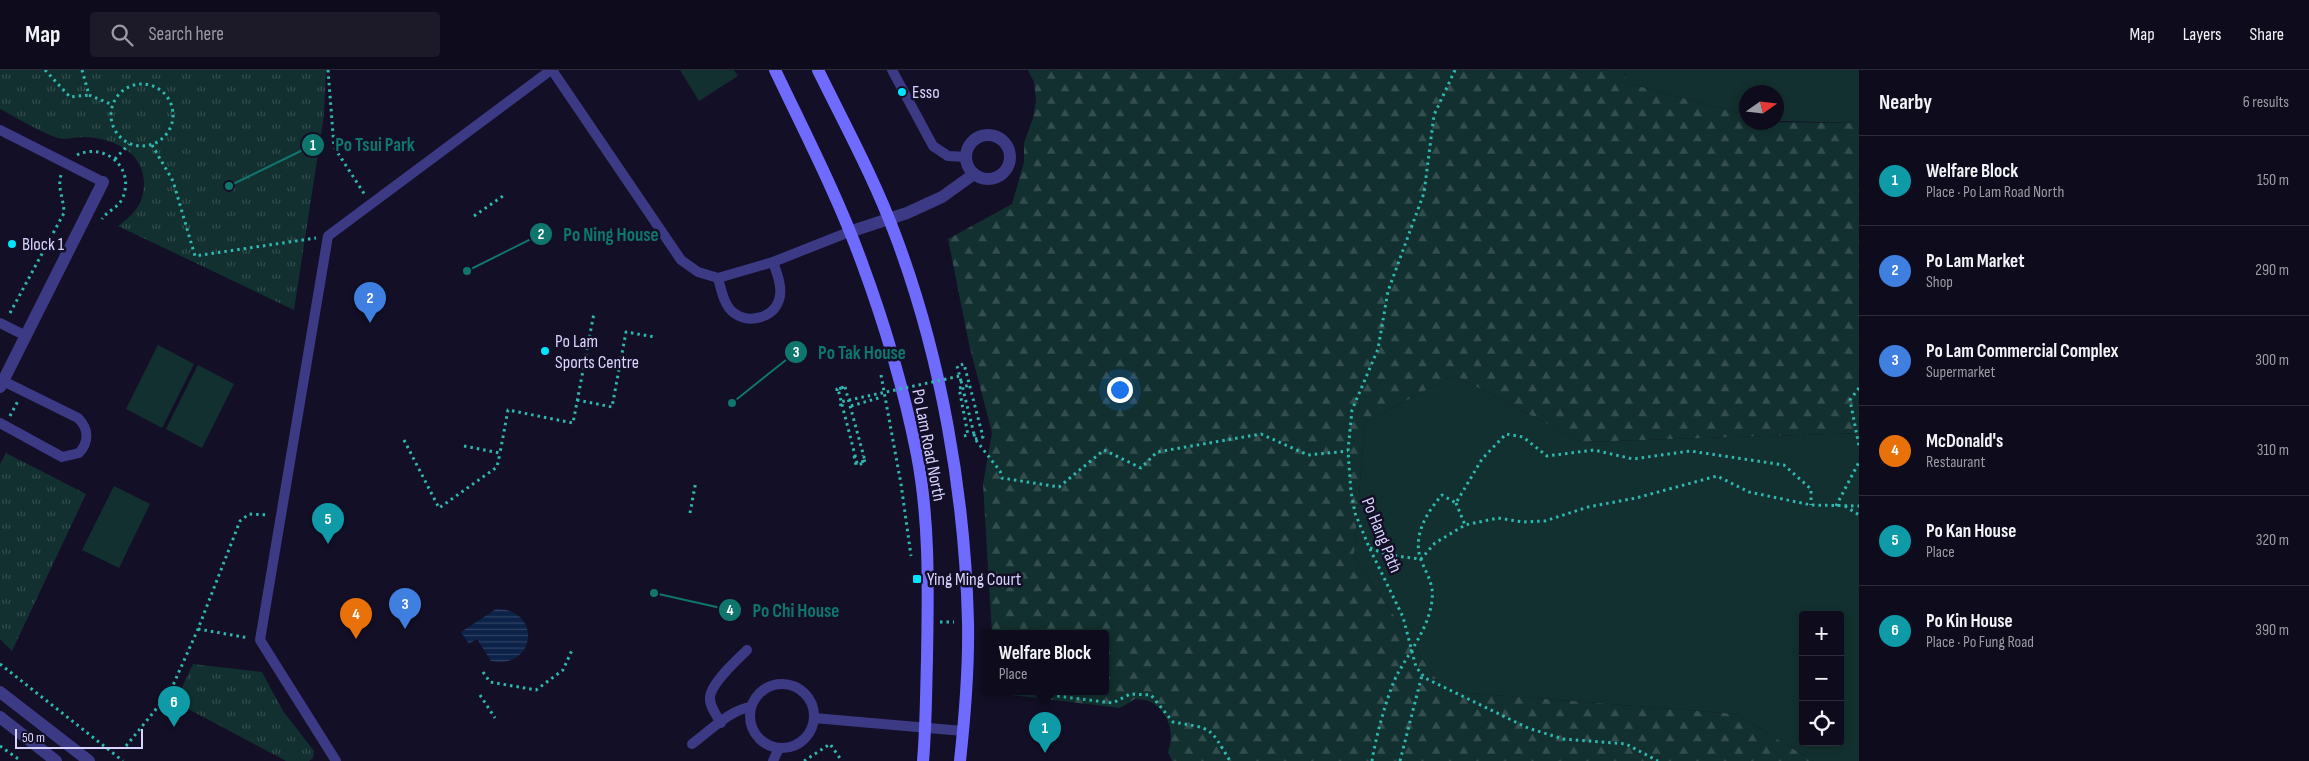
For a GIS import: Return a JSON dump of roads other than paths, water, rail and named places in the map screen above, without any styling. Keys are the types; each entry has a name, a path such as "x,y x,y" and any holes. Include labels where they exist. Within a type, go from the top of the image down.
{"main road":[{"name":"Po Lam Road North","path":"775,70 862,262 889,340 917,456 928,549 926,728 923,761"},
{"name":"Po Lam Road North","path":"818,70 889,219 912,283 943,402 953,455 968,622 960,761"}],"street":[{"path":"983,136 996,137 1002,140 1009,151 1009,165 1000,176 987,179 974,174 967,163 967,157 972,144 983,136"},
{"path":"849,232 889,219 942,197 974,174"},
{"path":"2,384 103,182"},
{"path":"0,692 89,761"},
{"path":"0,717 56,761"}],"lane":[{"path":"336,761 260,640 328,236 551,70 681,260 698,272 718,278 773,262 849,232"},
{"path":"892,70 932,146 948,156 967,157"},
{"path":"0,130 103,182"},
{"path":"718,278 724,297 733,313 750,320 768,314 779,300 780,281 773,262"},
{"path":"0,323 26,336"},
{"path":"2,384 23,391 78,418 86,427 85,444 74,456 62,457 2,424"},
{"path":"721,722 713,709 710,698 714,686 747,650"},
{"path":"782,684 792,685 808,698 813,707 814,718 812,727 801,742 795,745 779,748 769,746 756,734 750,718 751,707 763,690 782,684"},
{"path":"692,744 741,708 751,707"},
{"path":"814,718 963,731"},
{"path":"772,761 779,748"}],"water":[{"path":"496,609 511,611 521,618 527,627 528,638 525,648 518,657 506,661 491,661 477,639 469,644 461,632"}],"place":[{"name":"Esso","path":"902,92"},
{"name":"Po Tsui Park","path":"229,186"},
{"name":"Block 1","path":"12,244"},
{"name":"Po Ning House","path":"467,271"},
{"name":"Po Lam Market","path":"370,323"},
{"name":"Po Lam Sports Centre","path":"545,351"},
{"name":"Po Tak House","path":"732,403"},
{"name":"Po Kan House","path":"328,544"},
{"name":"Ying Ming Court","path":"917,579"},
{"name":"Po Chi House","path":"654,593"},
{"name":"Po Lam Commercial Complex","path":"405,629"},
{"name":"McDonald's","path":"356,639"},
{"name":"Po Kin House","path":"174,727"},
{"name":"Welfare Block","path":"1045,753"}]}
